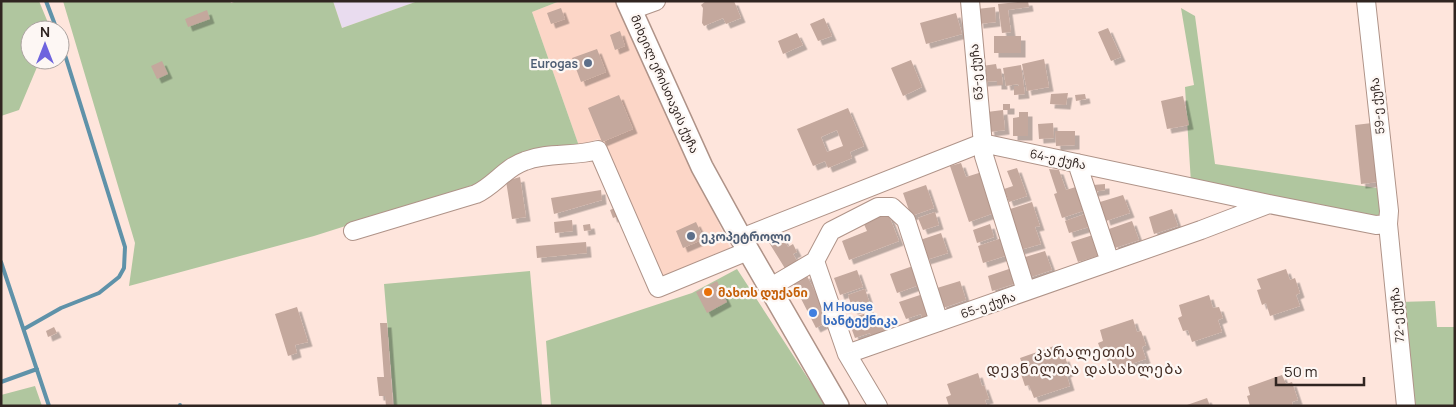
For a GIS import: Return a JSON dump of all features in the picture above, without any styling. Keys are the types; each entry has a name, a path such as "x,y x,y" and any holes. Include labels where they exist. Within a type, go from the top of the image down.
{"main road":[{"name":"მიხეილ ერისთავის ქუჩა","path":"629,5 702,167 744,245 838,406"}],"street":[{"path":"629,5 656,1"},
{"name":"63-ე ქუჩა","path":"970,1 984,156 1026,291"},
{"name":"59-ე ქუჩა","path":"1366,1 1388,218"},
{"path":"353,231 481,191 513,167 532,158 587,154 598,150 658,288 744,245 872,186 982,143"},
{"name":"64-ე ქუჩა","path":"982,143 1376,225 1388,218"},
{"path":"1077,163 1110,262"},
{"path":"872,186 878,207"},
{"name":"65-ე ქუჩა","path":"847,354 1269,204"},
{"path":"769,288 815,262 831,231 878,207 892,207 906,220 939,322"},
{"name":"72-ე ქუჩა","path":"1388,218 1406,406"},
{"path":"815,262 847,354 878,406"}],"shaded area":[{"path":"333,1 418,1 342,28"},
{"path":"560,1 615,1 660,94 730,248 660,278 598,139 579,146 532,12"}],"green space":[{"path":"1,1 39,1 47,20 20,20 20,70 36,70 19,110 1,116"},
{"path":"63,1 230,1 231,3 237,1 333,1 342,28 418,1 560,1 532,12 579,146 456,191 314,236 129,286 135,243"},
{"path":"1181,8 1195,16 1215,164 1383,189 1384,204 1378,220 1191,183 1185,87 1194,85"},
{"path":"737,269 826,406 551,406 546,341 692,293"},
{"path":"530,271 542,406 394,406 384,284"},
{"path":"1435,301 1437,327 1455,327 1455,406 1410,406 1398,302"},
{"path":"35,386 42,406 1,406 1,395"}],"building":[{"path":"706,1 734,1 741,18 726,24 723,18 704,26 702,23 703,8 701,5"},
{"path":"1028,1 1029,7 1008,10 1011,32 1002,33 998,4"},
{"path":"995,7 996,22 979,24 977,9"},
{"path":"561,8 565,19 551,24 547,13"},
{"path":"207,10 210,19 188,27 185,19"},
{"path":"956,13 962,34 926,44 920,23"},
{"path":"824,18 832,36 818,41 810,24"},
{"path":"1108,28 1121,57 1111,61 1098,32"},
{"path":"620,31 625,46 615,50 610,35"},
{"path":"797,33 803,45 783,54 778,41"},
{"path":"994,36 1021,36 1021,53 994,53"},
{"path":"597,49 606,72 581,82 572,58"},
{"path":"1044,59 1049,87 1027,91 1022,64"},
{"path":"911,60 922,87 903,96 891,68"},
{"path":"162,61 168,74 157,79 151,66"},
{"path":"996,64 997,69 1001,69 1003,85 997,85 997,81 983,82 982,66"},
{"path":"1021,65 1025,94 1014,95 1014,86 1019,86 1018,84 1006,86 1003,68"},
{"path":"1068,93 1066,105 1050,104 1051,94"},
{"path":"1085,94 1086,99 1076,101 1075,95"},
{"path":"619,95 633,129 602,142 588,108"},
{"path":"1183,96 1189,125 1167,129 1161,101"},
{"path":"1003,104 1010,104 1010,110 1003,110"},
{"path":"848,108 864,146 850,152 852,158 828,168 825,161 813,166 797,129","holes":["837,130 843,146 827,152 821,137"]},
{"path":"1003,110 1005,130 990,132 987,112"},
{"path":"1019,112 1028,112 1028,136 1013,136 1013,118 1019,117"},
{"path":"1053,123 1054,138 1039,139 1038,124"},
{"path":"1372,123 1378,182 1361,184 1355,125"},
{"path":"1055,131 1075,131 1075,145 1056,146"},
{"path":"961,163 966,177 982,172 994,213 969,222 950,166"},
{"path":"1017,168 1027,196 1009,202 1004,189 1013,186 1007,171"},
{"path":"1049,169 1059,170 1066,190 1079,186 1086,210 1062,218 1054,194 1057,193"},
{"path":"520,177 526,217 512,219 506,181"},
{"path":"1105,184 1105,190 1093,192 1093,185"},
{"path":"926,185 934,208 911,216 903,193"},
{"path":"601,190 602,200 554,214 551,198"},
{"path":"1123,195 1130,213 1106,221 1100,202"},
{"path":"1032,202 1040,226 1035,227 1041,244 1020,250 1007,210"},
{"path":"617,207 621,215 613,218 610,210"},
{"path":"1172,209 1178,226 1154,234 1149,217"},
{"path":"935,212 939,225 923,230 918,218"},
{"path":"888,213 899,241 849,260 842,241 867,231 863,222"},
{"path":"1088,213 1092,226 1069,233 1065,221"},
{"path":"572,220 573,231 555,233 554,222"},
{"path":"1132,221 1139,240 1115,248 1109,229"},
{"path":"696,222 704,239 683,248 676,231"},
{"path":"590,224 591,230 584,231 583,225"},
{"path":"990,224 994,237 977,243 973,230"},
{"path":"941,233 948,253 926,260 920,240"},
{"path":"1096,234 1103,254 1078,262 1071,242"},
{"path":"778,235 780,239 783,238 788,247 793,244 797,252 793,254 798,263 786,270 768,241"},
{"path":"1002,238 1008,255 983,263 978,246"},
{"path":"586,242 587,253 537,258 536,246"},
{"path":"1045,251 1052,270 1028,278 1022,258"},
{"path":"913,266 919,285 897,293 890,274"},
{"path":"1012,268 1017,283 992,291 988,276"},
{"path":"1286,269 1290,280 1295,278 1300,293 1296,295 1300,306 1270,316 1266,303 1262,305 1257,290 1261,289 1257,279"},
{"path":"857,270 863,287 840,295 834,278"},
{"path":"806,274 830,321 816,328 792,281"},
{"path":"717,281 727,302 707,313 696,292"},
{"path":"960,281 966,300 943,308 937,288"},
{"path":"865,289 870,304 853,310 848,295"},
{"path":"923,294 932,319 923,322 921,314 906,319 899,302"},
{"path":"1209,295 1213,308 1219,307 1223,318 1218,320 1222,332 1192,342 1188,330 1183,331 1178,318 1182,316 1179,305"},
{"path":"297,307 308,342 295,345 297,353 288,356 275,314"},
{"path":"873,311 878,326 886,323 890,335 872,340 870,333 855,338 848,319"},
{"path":"1133,319 1137,332 1141,331 1146,345 1142,347 1146,359 1113,370 1109,357 1104,359 1098,343 1103,341 1100,330"},
{"path":"380,323 387,323 393,406 386,406 385,396 379,396 377,377 384,377"},
{"path":"54,327 57,333 48,337 46,331"},
{"path":"1057,345 1061,358 1065,357 1070,371 1066,373 1070,386 1034,398 1029,385 1025,386 1020,371 1024,369 1020,358"},
{"path":"978,373 989,399 985,400 987,406 949,406 946,397 951,395 947,384"},
{"path":"1282,375 1286,384 1292,382 1298,400 1292,402 1293,406 1250,406 1247,396 1250,395 1248,387"},
{"path":"1207,398 1210,406 1187,406 1187,405"}],"waterway":[{"path":"46,1 53,20"},
{"path":"24,329 61,308 99,293 119,277 124,268 125,247 70,70"},
{"path":"1,262 49,406"},
{"path":"1,382 37,369"}],"place":[{"name":"Eurogas","path":"588,63"},
{"name":"ეკოპეტროლი","path":"691,236"},
{"name":"მახოს დუქანი","path":"708,292"},
{"name":"M House სანტექნიკა","path":"813,313"}],"district":[{"name":"კარალეთის დევნილთა დასახლება","path":"1085,360"}]}
